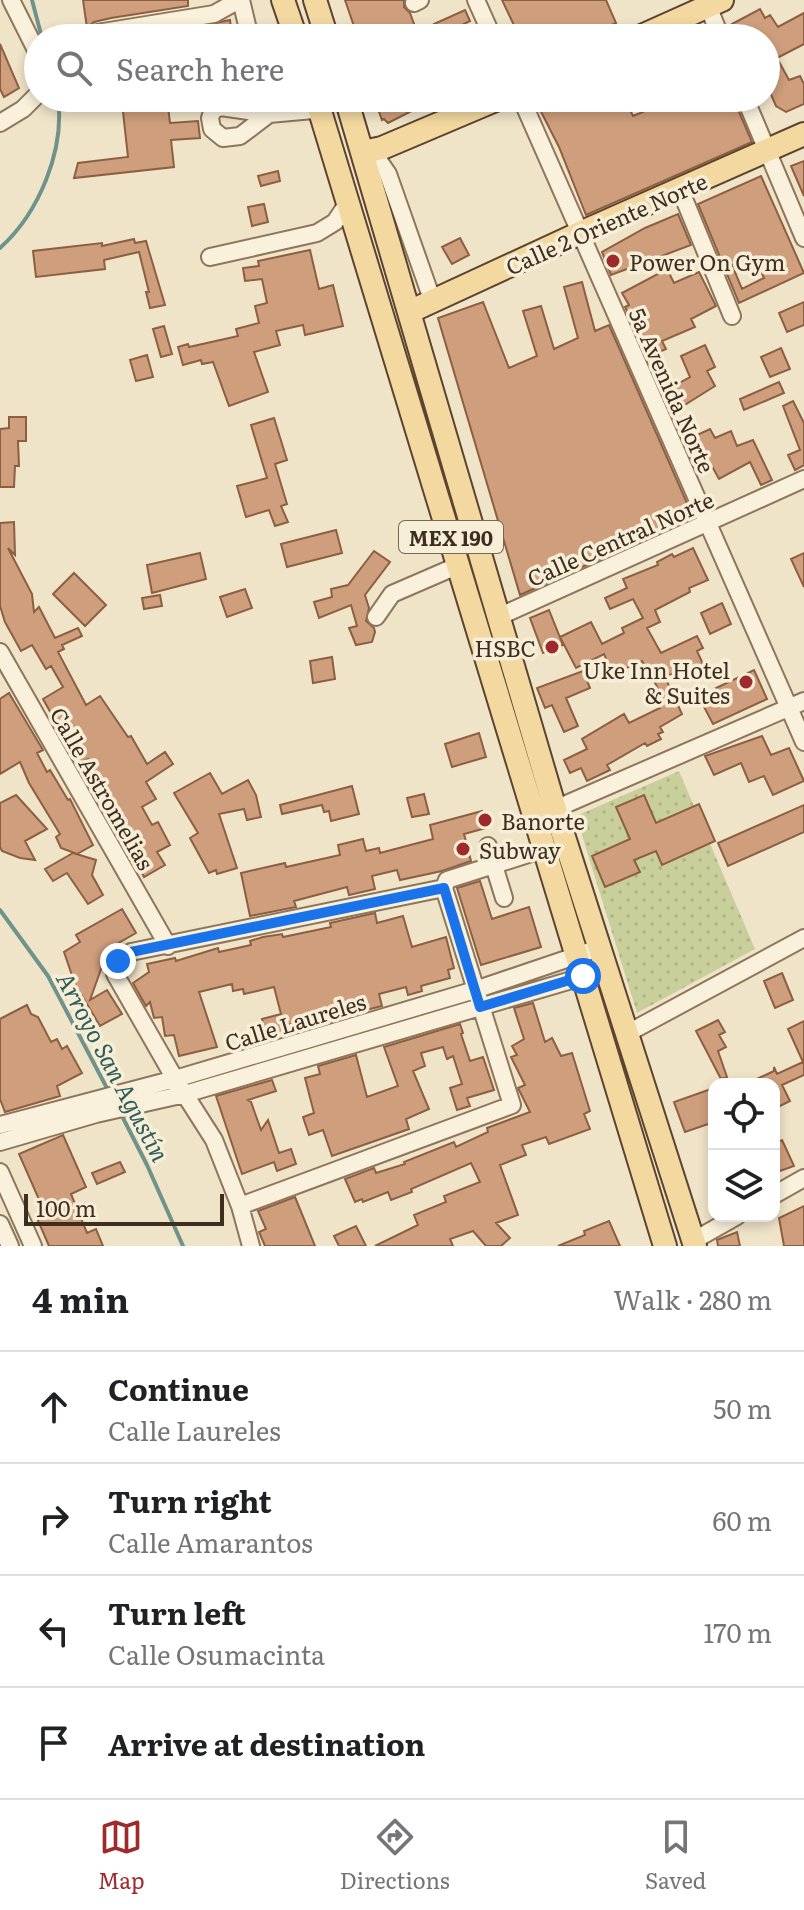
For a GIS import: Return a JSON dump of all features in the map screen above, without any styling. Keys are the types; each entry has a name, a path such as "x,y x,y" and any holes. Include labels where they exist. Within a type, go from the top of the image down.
{"main road":[{"path":"283,0 291,24"},
{"path":"315,0 323,24"},
{"path":"668,24 715,3"},
{"name":"MEX 190","path":"317,112 349,201 665,1246"},
{"path":"321,112 363,152"},
{"name":"MEX 190","path":"350,112 555,809 694,1243"},
{"path":"363,152 382,148 443,112"},
{"name":"Calle 2 Oriente Norte","path":"409,312 804,134"},
{"path":"349,201 363,152"}],"street":[{"path":"11,0 24,26"},
{"path":"152,24 214,14 240,0 246,24"},
{"path":"476,0 486,24"},
{"path":"715,3 719,24"},
{"path":"0,123 24,108"},
{"path":"269,114 279,112"},
{"name":"5a Avenida Norte","path":"527,112 707,524 797,704 804,742"},
{"path":"751,112 804,238"},
{"path":"363,152 377,158 388,174 433,302"},
{"path":"680,189 732,316"},
{"path":"210,257 317,233 335,222 349,201"},
{"name":"Calle Central Norte","path":"498,617 804,479"},
{"path":"376,617 392,594 459,565"},
{"name":"Calle Astromelias","path":"0,652 168,946"},
{"path":"555,809 797,704"},
{"path":"488,846 504,898"},
{"path":"240,1206 512,1105 444,888 447,880 544,849"},
{"path":"251,1246 240,1206 214,1140 115,974 118,961 131,952 444,888"},
{"path":"626,1034 804,938"},
{"name":"Calle Laureles","path":"180,1086 599,948"},
{"name":"Calle Laureles","path":"0,1125 135,1098 605,971"},
{"path":"0,1142 95,1107"},
{"path":"0,1172 33,1246"},
{"path":"780,1192 804,1178"},
{"path":"694,1243 727,1222"},
{"path":"0,1224 10,1246"}],"green space":[{"path":"679,771 755,949 637,1013 576,816"}],"building":[{"path":"83,0 188,0 188,6 86,24"},
{"path":"345,0 404,0 404,7 414,24 353,24"},
{"path":"502,0 606,0 616,23 614,24 513,24"},
{"path":"760,9 765,18 770,15 776,24 732,24"},
{"path":"465,10 470,21 464,24 434,24"},
{"path":"804,13 804,44 780,56 780,26"},
{"path":"0,44 19,88 4,97 0,89"},
{"path":"780,64 789,80 800,76 804,84 804,104 786,112 780,108"},
{"path":"123,112 169,112 170,123 198,121 200,138 171,140 174,167 74,178 78,163 128,157"},
{"path":"379,112 410,112 388,123 382,120"},
{"path":"541,112 631,112 633,116 643,112 739,112 752,142 586,215 559,147"},
{"path":"804,161 804,196 791,166"},
{"path":"278,171 280,181 261,186 258,176"},
{"path":"761,176 804,273 739,303 698,204","holes":["754,256 764,278 742,289 732,265"]},
{"path":"264,204 268,222 252,226 248,207"},
{"path":"678,214 691,245 611,275 602,252"},
{"path":"460,238 469,255 452,264 442,247"},
{"path":"134,239 135,243 146,241 165,305 150,308 139,252 104,260 105,269 36,277 33,251 102,243 102,246"},
{"path":"310,250 319,289 333,285 343,326 305,335 303,325 276,331 280,345 254,352 268,392 229,406 213,362 202,364 201,360 183,365 178,347 238,336 236,329 259,323 255,306 267,303 262,279 245,281 243,268 259,266 258,261"},
{"path":"667,269 674,283 699,272 716,306 691,319 695,327 662,341 666,349 650,356 625,307 629,305 622,293"},
{"path":"582,282 595,331 609,325 693,517 520,595 438,318 483,302 509,368 537,356 523,311 541,306 554,349 578,338 564,287"},
{"path":"804,302 804,325 787,332 779,313"},
{"path":"164,326 172,354 161,357 153,329"},
{"path":"705,345 715,367 707,371 715,386 683,406 674,386 690,377 681,356"},
{"path":"781,348 790,369 770,377 761,357"},
{"path":"147,355 153,377 136,381 130,360"},
{"path":"779,382 784,393 744,410 740,399"},
{"path":"793,401 804,423 804,465 795,470 788,455 800,450 783,406"},
{"path":"9,417 26,417 26,441 18,441 19,466 15,466 14,487 0,487 0,429 9,428"},
{"path":"274,418 287,460 275,464 287,504 281,506 288,522 275,526 269,510 246,517 237,486 267,478 251,425"},
{"path":"710,429 715,438 731,431 737,446 753,440 772,480 761,485 750,462 719,479 713,468 698,474 684,441"},
{"path":"14,522 15,555 8,548 32,594 34,612 39,607 55,638 78,628 82,636 62,645 64,649 58,652 86,705 100,696 128,737 131,736 147,764 165,752 173,764 146,782 156,799 142,807 152,825 158,822 170,845 157,852 165,865 144,877 117,824 107,813 116,808 88,759 79,763 43,699 63,687 51,666 46,669 32,645 21,651 5,622 0,606 0,523"},
{"path":"336,530 342,553 287,567 281,544"},
{"path":"693,548 708,580 655,610 660,622 647,628 661,653 697,636 703,648 697,651 708,675 694,681 687,667 665,677 682,714 660,727 663,732 658,734 661,739 647,746 645,743 607,765 610,770 587,781 581,768 570,773 564,760 587,749 582,739 624,714 629,723 660,708 652,691 658,689 642,661 613,674 604,654 576,668 560,637 591,622 602,644 624,633 622,628 643,618 633,599 610,609 605,598 627,588 623,579 658,565 657,562 672,554 674,557"},
{"path":"374,551 390,562 365,595 369,608 366,621 375,632 372,642 356,645 349,628 357,626 351,605 319,618 314,602 332,597 331,589 348,585"},
{"path":"200,553 206,579 152,593 147,565"},
{"path":"804,553 804,587 791,559"},
{"path":"74,573 106,605 85,626 53,594"},
{"path":"245,589 252,608 227,617 220,597"},
{"path":"160,595 162,606 144,609 142,598"},
{"path":"722,603 731,624 710,634 701,613"},
{"path":"549,610 563,645 543,653 530,618"},
{"path":"332,657 335,679 313,683 310,661"},
{"path":"754,670 767,699 713,724 702,703 719,695 716,688"},
{"path":"583,671 590,688 566,698 578,726 564,732 552,705 545,708 537,688"},
{"path":"9,693 43,750 37,753 47,772 50,770 70,799 93,845 77,854 61,848 56,837 60,834 20,762 0,774 0,699"},
{"path":"479,733 486,757 452,767 445,744"},
{"path":"762,736 771,755 789,748 804,781 773,795 764,776 749,782 741,763 714,775 705,756"},
{"path":"210,773 222,794 248,780 256,795 261,817 247,820 244,809 219,814 237,868 217,874 216,870 209,873 190,838 198,833 174,793"},
{"path":"352,786 359,814 331,821 329,811 324,812 322,805 282,814 280,805"},
{"path":"424,794 429,814 412,817 407,798"},
{"path":"16,795 47,829 25,841 35,860 20,858 2,851 0,847 0,803"},
{"path":"644,795 656,823 699,804 715,841 662,865 656,851 634,860 640,872 605,887 592,856 630,839 616,807"},
{"path":"804,805 804,832 728,866 718,843"},
{"path":"482,811 486,828 464,834 471,861 400,880 397,870 372,876 375,889 349,895 347,887 294,901 296,907 250,916 241,873 340,855 338,845 363,839 366,851 379,848 380,853 433,839 430,825"},
{"path":"73,853 96,860 92,875 103,895 88,904 67,873 53,881 45,869"},
{"path":"480,881 492,919 529,907 541,947 481,965 457,888"},
{"path":"122,909 136,933 110,948 112,952 105,958 90,1000 107,990 122,1014 100,1026 75,984 64,952 80,942 76,935"},
{"path":"375,913 377,923 403,916 412,947 446,937 454,968 448,970 450,978 421,986 422,991 408,995 406,987 379,994 382,1006 362,1011 359,1000 339,1006 342,1018 315,1026 313,1018 284,1026 285,1032 267,1037 262,1019 281,1014 274,987 244,994 243,989 233,991 232,984 199,992 217,1047 179,1056 174,1035 165,1036 162,1017 154,1018 150,1002 146,1006 133,983 149,972 147,964 175,958 176,961 218,948 219,952 251,945 250,941 263,937 282,934 283,937 331,927 330,923"},
{"path":"782,973 793,1000 775,1008 764,981"},
{"path":"533,1003 545,1042 552,1038 561,1056 572,1053 590,1111 584,1114 590,1129 549,1144 546,1137 522,1145 526,1155 500,1165 518,1215 496,1223 510,1238 501,1246 486,1246 473,1231 450,1239 453,1246 375,1246 418,1225 414,1215 446,1202 444,1196 480,1182 471,1163 391,1200 388,1192 355,1202 345,1179 374,1168 376,1173 405,1164 454,1142 456,1147 488,1132 487,1128 530,1112 518,1088 525,1085 511,1057 517,1055 512,1046 524,1039 514,1008"},
{"path":"27,1005 31,1014 38,1017 51,1042 57,1039 62,1049 67,1046 82,1073 57,1086 60,1096 5,1112 0,1099 0,1019"},
{"path":"718,1020 725,1032 719,1035 726,1047 718,1051 727,1077 720,1078 696,1031"},
{"path":"804,1021 804,1075 782,1085 790,1101 780,1106 780,1078 759,1078 774,1071 774,1067 777,1074 803,1062 788,1029"},
{"path":"460,1024 470,1061 483,1057 494,1090 467,1098 470,1106 457,1110 450,1088 462,1084 453,1056 447,1059 443,1047 421,1053 425,1066 413,1071 429,1109 406,1119 409,1129 332,1156 323,1130 309,1135 303,1117 314,1113 305,1078 320,1074 318,1066 356,1055 367,1097 398,1086 384,1047"},
{"path":"272,1080 276,1091 248,1100 261,1130 268,1120 279,1153 291,1149 296,1164 277,1171 274,1162 242,1174 216,1096"},
{"path":"708,1090 708,1124 685,1132 674,1102"},
{"path":"63,1135 86,1187 71,1194 87,1233 96,1229 103,1246 49,1246 36,1216 45,1213 19,1154"},
{"path":"780,1141 794,1166 780,1171 780,1150"},
{"path":"120,1162 125,1172 97,1184 92,1173"},
{"path":"295,1197 315,1246 265,1246 259,1232 266,1229 258,1211"},
{"path":"804,1206 804,1246 784,1246 780,1218"},
{"path":"609,1221 620,1246 558,1246 585,1235 584,1231"},
{"path":"356,1226 366,1246 339,1246 334,1236"},
{"path":"737,1232 740,1246 718,1246 717,1240"}],"waterway":[{"name":"Arroyo San Agustín","path":"32,0 38,24"},
{"name":"Arroyo San Agustín","path":"0,248 26,217 46,179 57,138 59,112"},
{"name":"Arroyo San Agustín","path":"0,910 48,976 109,1092"},
{"name":"Arroyo San Agustín","path":"121,1114 183,1246"}],"place":[{"name":"Power On Gym","path":"613,261"},
{"name":"HSBC","path":"552,647"},
{"name":"Uke Inn Hotel & Suites","path":"746,682"},
{"name":"Banorte","path":"485,820"},
{"name":"Subway","path":"463,849"}],"route":[{"path":"118,961 131,952 444,888 480,1007 583,976"}]}
